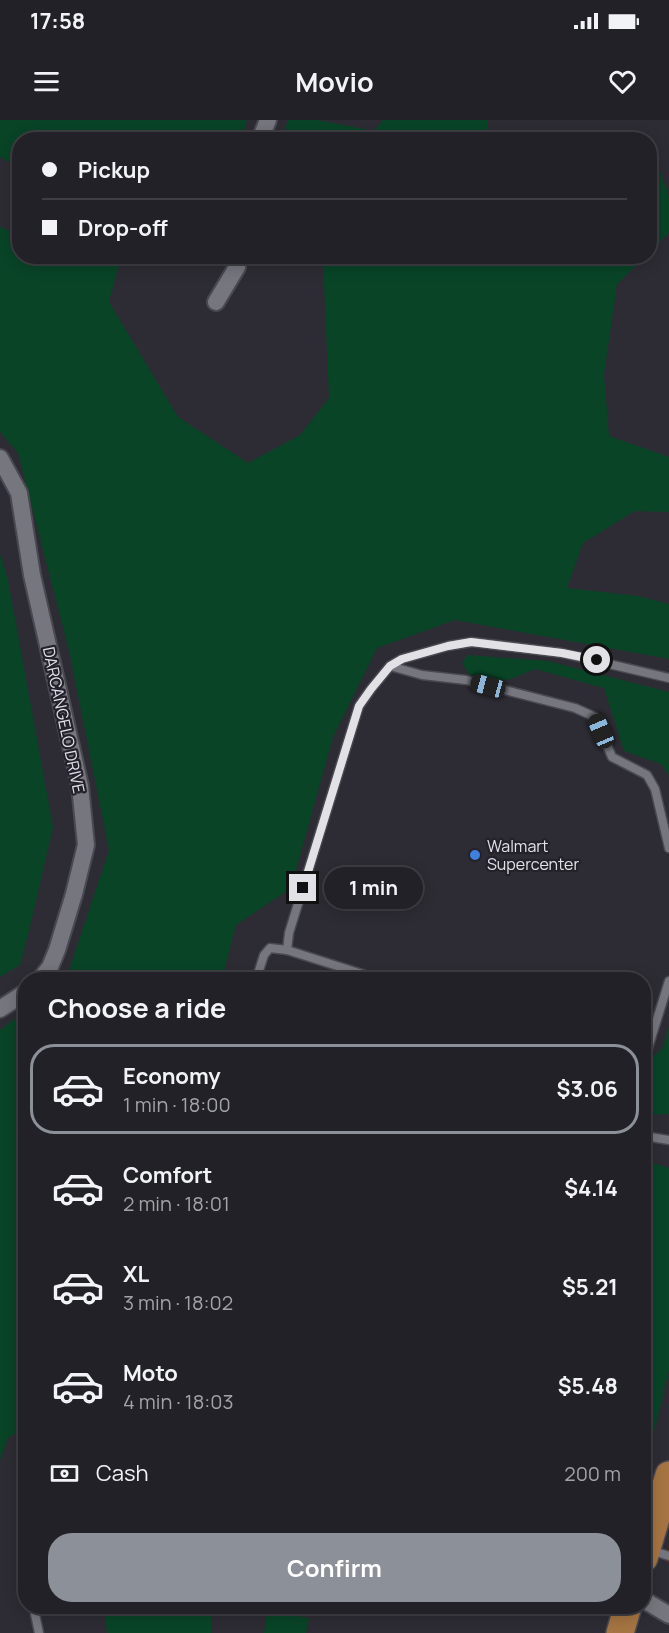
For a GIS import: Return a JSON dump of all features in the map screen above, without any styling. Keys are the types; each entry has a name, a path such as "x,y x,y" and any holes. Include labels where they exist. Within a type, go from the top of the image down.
{"main road":[{"path":"653,1554 669,1475"},
{"path":"620,1633 626,1614"}],"street":[{"path":"216,302 237,264"},
{"name":"DARCANGELO DRIVE","path":"0,458 19,493 32,575 80,786 86,845 57,950 46,972"},
{"path":"0,1009 18,997"},
{"path":"651,1604 669,1615"}],"lane":[{"path":"287,950 289,933 359,706 390,666 402,659 471,642 562,653 669,678"},
{"path":"390,666 422,675 466,680 575,708 595,717 612,757 647,775 655,789 669,848"},
{"path":"259,972 264,956 270,948 287,950 356,972"},
{"path":"651,1038 669,981"},
{"path":"651,1137 669,1140"},
{"path":"37,1614 39,1633"}],"green space":[{"path":"0,120 247,120 243,132 12,132 12,164 0,157"},
{"path":"288,120 317,120 374,131 383,120 488,120 487,132 284,132"},
{"path":"657,164 669,196 669,232 657,245"},
{"path":"12,225 12,264 119,264 109,302 178,417 248,463 300,435 329,398 323,264 638,264 617,284 604,375 609,436 669,457 669,512 635,511 583,543 567,588 638,596 669,604 669,659 455,620 377,648 333,737 291,888 236,925 224,972 68,972 109,850 69,651 18,453 0,432 0,227 10,231"},
{"path":"0,554 8,580 53,827 20,965 0,977"},
{"path":"467,655 548,661 669,692 669,777 661,764 624,751 604,688 535,669 511,679 493,682 469,674 462,663"},
{"path":"18,1016 18,1432 8,1438 0,1460 0,1030"},
{"path":"669,1026 669,1114 651,1115 651,1058 662,1049"},
{"path":"651,1162 669,1168 669,1370 651,1444"},
{"path":"105,1614 212,1614 211,1633 107,1633"},
{"path":"267,1614 309,1618 306,1633 264,1633"}],"place":[{"name":"Walmart Supercenter","path":"475,855"}],"route":[{"path":"303,888 359,706 390,666 402,659 471,642 562,653 597,660"}]}
